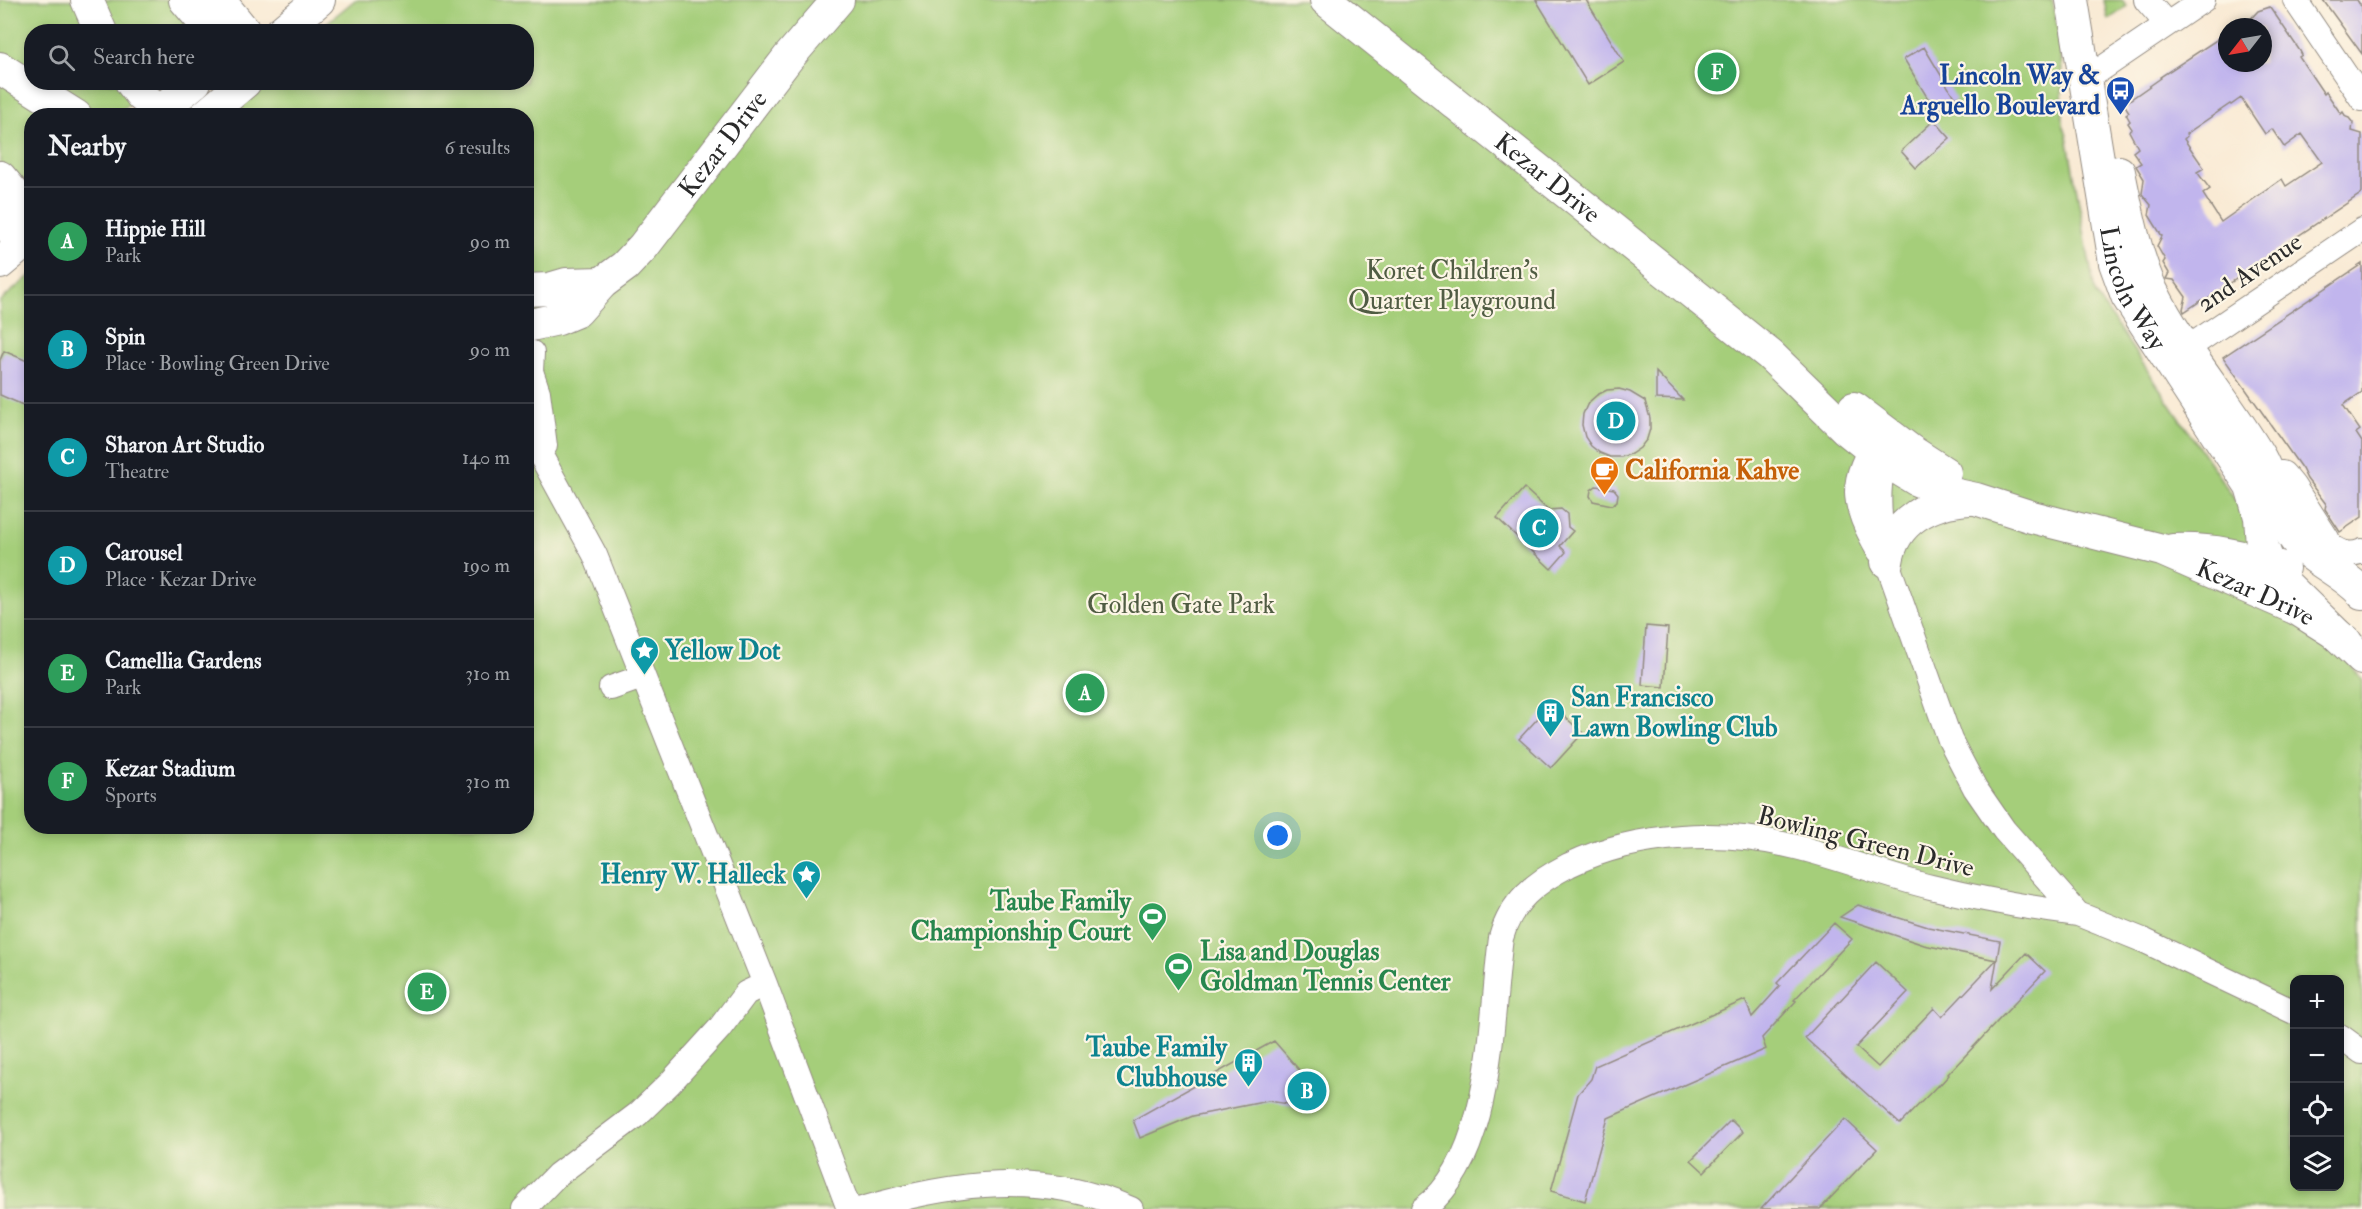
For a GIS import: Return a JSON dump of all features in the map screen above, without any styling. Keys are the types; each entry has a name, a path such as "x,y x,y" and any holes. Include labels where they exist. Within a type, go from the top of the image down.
{"main road":[{"path":"185,0 205,24"},
{"path":"219,0 238,24"},
{"path":"290,24 319,0"},
{"name":"Kezar Drive","path":"534,336 558,319 577,311 602,283 632,260 654,235 788,58 838,0"},
{"name":"Kezar Drive","path":"1326,0 1770,356 1818,381 1885,445 1956,481 1976,499 2032,517 2162,550 2297,609 2332,631 2357,639"},
{"path":"2072,0 2093,75"},
{"path":"2088,0 2093,75"},
{"path":"88,1 97,24"},
{"path":"5,73 24,85"},
{"name":"Lincoln Way","path":"2093,75 2099,175 2119,279 2127,296 2177,355 2250,463"},
{"path":"33,90 63,108"},
{"path":"138,90 155,108"},
{"path":"167,108 186,90"},
{"path":"214,108 236,90"},
{"path":"0,177 21,239"},
{"path":"0,216 21,239"},
{"path":"534,290 549,289 566,284 602,283"},
{"path":"2250,463 2290,488 2324,541"},
{"path":"2250,463 2262,545 2269,564"},
{"path":"2250,463 2293,536 2304,549 2342,574 2362,593"},
{"path":"1887,562 1892,541 1910,519 1940,505 1976,499"},
{"name":"Kezar Drive","path":"2162,550 2216,551 2290,570 2322,585 2357,639"}],"street":[{"path":"2146,0 2167,24"},
{"path":"2093,75 2203,0"},
{"path":"2295,0 2362,99"},
{"name":"2nd Avenue","path":"2177,355 2362,230"},
{"path":"534,380 538,392 548,469"},
{"path":"534,443 595,555 765,984 849,1209"},
{"path":"1885,445 1881,488 1881,532 1887,562 1940,715 1961,764 2004,830 2078,914 2145,941 2290,1010"},
{"path":"534,456 548,469"},
{"path":"534,462 548,469"},
{"path":"2324,541 2336,550 2358,553"},
{"path":"611,688 642,677"},
{"name":"Bowling Green Drive","path":"1423,1209 1449,1184 1473,1133 1484,1080 1501,938 1509,915 1534,885 1578,861 1619,847 1662,839 1698,836 1751,839 1795,846 1912,883 1965,896 2078,914"},
{"path":"524,1209 556,1175 618,1130 654,1099 719,1029 746,993 765,984"},
{"path":"2344,1039 2362,1052"},
{"path":"862,1209 962,1188 1009,1183 1057,1186 1108,1199 1131,1209"}],"green space":[{"path":"0,0 202,0 212,24 24,24 24,90 146,90 125,108 24,108 24,191 0,195"},
{"name":"Golden Gate Park","path":"355,0 2052,0 2061,45 2063,124 2095,293 2233,497 2362,680 2362,1209 0,1209 0,301 24,281 24,834 534,834 534,108 227,108 249,90 534,90 534,24 326,24"},
{"path":"2104,0 2122,0 2127,6 2108,20"}],"building":[{"path":"1536,0 1586,0 1624,62 1588,85"},
{"path":"2323,0 2357,0 2362,8 2362,54"},
{"path":"2270,7 2300,51 2302,55 2299,57 2324,94 2326,92 2341,114 2343,112 2353,123 2352,131 2362,134 2362,193 2205,301 2202,300 2184,312 2186,297 2174,280 2166,279 2169,273 2157,246 2162,236 2149,215 2151,205 2142,194 2144,179 2136,166 2141,163 2133,152 2138,148 2129,131 2132,129 2126,114 2129,112 2124,104 2218,39 2218,72 2272,72 2272,18 2251,18 2258,11","holes":["2241,98 2265,134 2272,129 2284,147 2302,134 2322,162 2286,186 2282,179 2221,222 2203,194 2210,189 2197,172 2204,168 2184,139 2186,134"]},
{"path":"1924,47 1956,100 1936,112 1904,59"},
{"path":"1934,120 1950,138 1916,168 1901,151"},
{"path":"2362,264 2362,392 2343,405 2360,430 2356,433 2362,442 2362,517 2340,532 2325,509 2326,504 2223,357"},
{"path":"4,351 24,360 24,406 0,395 0,360"},
{"path":"1656,372 1683,400 1656,399"},
{"path":"1619,389 1630,392 1645,401 1650,418 1650,429 1647,439 1640,448 1621,457 1610,457 1591,446 1585,437 1582,425 1583,414 1588,403 1597,395 1607,390"},
{"name":"California Kahve","path":"1596,486 1614,489 1618,494 1617,501 1612,505 1593,501 1590,496 1591,490"},
{"path":"1524,488 1548,510 1561,509 1567,514 1568,527 1573,531 1560,546 1566,552 1551,569 1497,518"},
{"path":"1646,626 1668,628 1664,687 1642,685"},
{"name":"San Francisco Lawn Bowling Club","path":"1549,706 1583,733 1551,768 1519,739"},
{"path":"1858,905 1928,927 2000,941 1992,989 2026,953 2045,971 1939,1086 1900,1124 1805,1038 1876,962 1908,992 1856,1047 1878,1067 1934,1008 1942,1017 1996,960 1924,945 1840,917"},
{"path":"1834,923 1852,939 1794,1000 1796,1001 1762,1038 1766,1049 1608,1118 1585,1201 1551,1191 1578,1094 1591,1079 1595,1066 1745,1000 1752,1017 1780,986 1777,983"},
{"name":"Taube Family Clubhouse","path":"1274,1041 1302,1073 1309,1107 1268,1101 1193,1116 1140,1138 1133,1120"},
{"path":"1845,1119 1877,1149 1820,1209 1761,1209"},
{"path":"1731,1120 1743,1132 1704,1172 1691,1160"}],"place":[{"name":"Kezar Stadium","path":"1717,72"},
{"name":"Lincoln Way & Arguello Boulevard","path":"2121,116"},
{"name":"Carousel","path":"1616,421"},
{"name":"California Kahve","path":"1604,496"},
{"name":"Sharon Art Studio","path":"1539,528"},
{"name":"Yellow Dot","path":"644,676"},
{"name":"Hippie Hill","path":"1085,693"},
{"name":"San Francisco Lawn Bowling Club","path":"1550,738"},
{"name":"Henry W. Halleck","path":"807,900"},
{"name":"Taube Family Championship Court","path":"1152,942"},
{"name":"Camellia Gardens","path":"427,992"},
{"name":"Lisa and Douglas Goldman Tennis Center","path":"1179,992"},
{"name":"Taube Family Clubhouse","path":"1248,1088"},
{"name":"Spin","path":"1307,1091"}],"park label":[{"name":"Koret Children's Quarter Playground","path":"1452,285"}]}
